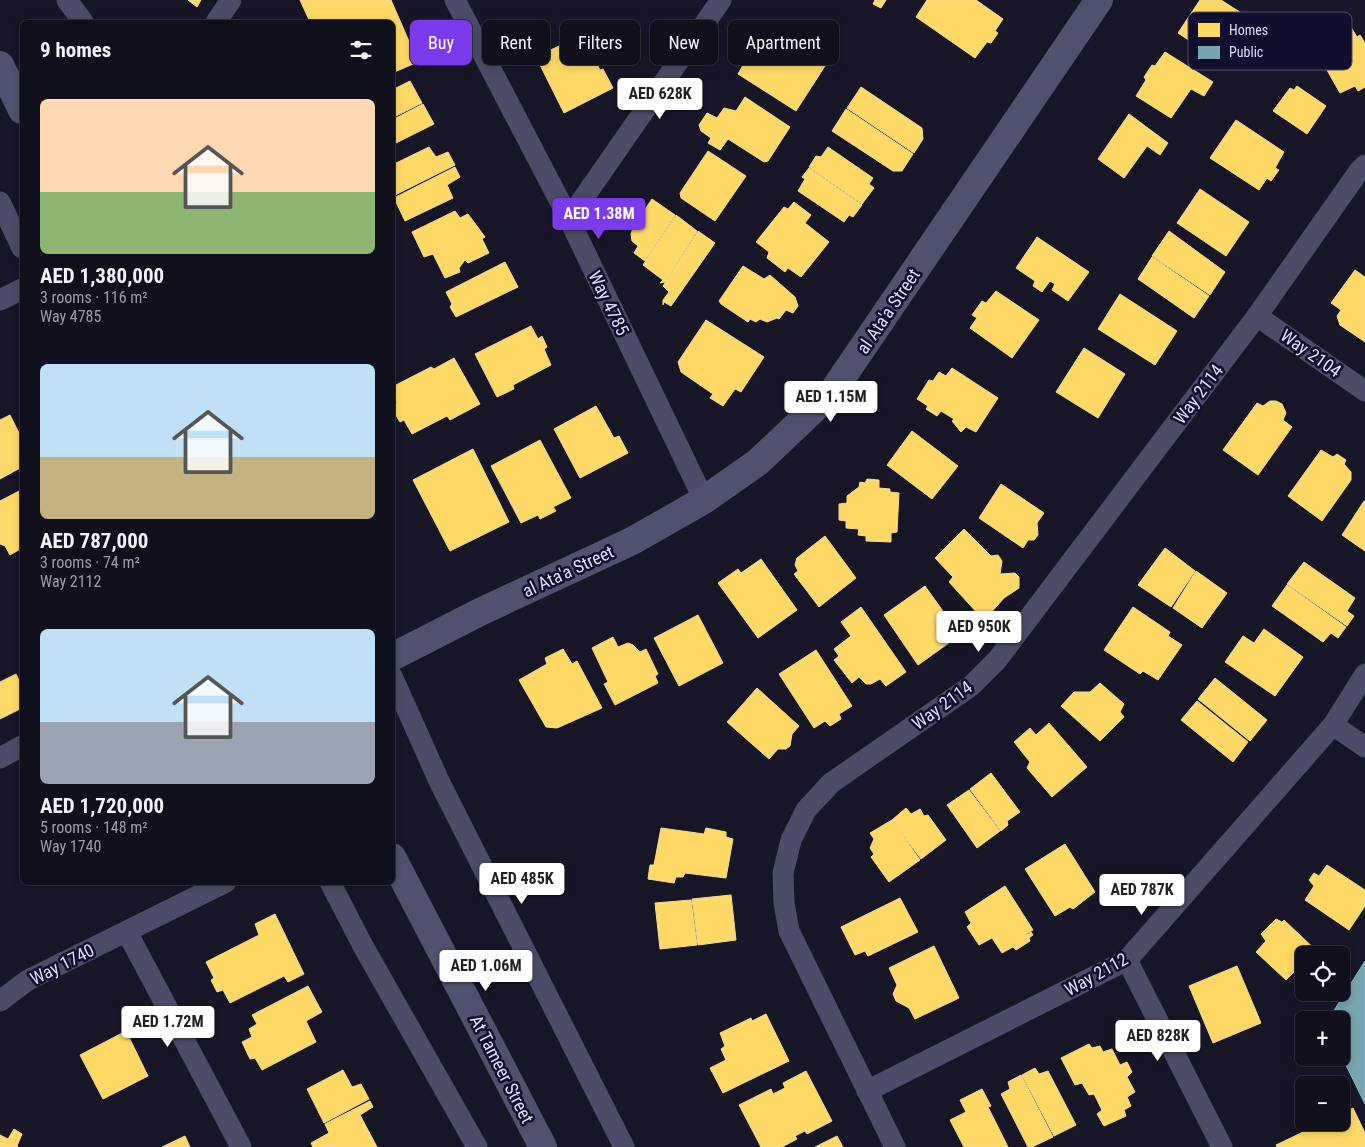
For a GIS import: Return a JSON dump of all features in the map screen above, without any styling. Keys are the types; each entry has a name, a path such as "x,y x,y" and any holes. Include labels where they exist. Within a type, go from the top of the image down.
{"street":[{"path":"67,0 81,20"},
{"path":"217,20 231,0"},
{"name":"Way 4785","path":"455,0 568,219 704,500"},
{"path":"568,219 721,0"},
{"name":"al Ata'a Street","path":"395,655 480,612 632,541 704,500 758,462 833,391 1099,0"},
{"path":"0,65 20,106"},
{"name":"Way 2114","path":"895,1147 790,931 784,902 783,873 791,840 806,810 831,784 971,686 997,660 1257,316 1365,165"},
{"path":"0,202 20,244"},
{"path":"0,300 20,290"},
{"name":"Way 2104","path":"1257,316 1365,391"},
{"name":"Way 2112","path":"867,1090 1128,960 1333,725 1365,674"},
{"path":"395,683 440,781 624,1147"},
{"path":"1333,725 1365,747"},
{"path":"0,758 20,747"},
{"name":"At Tameer Street","path":"395,863 542,1147"},
{"name":"Way 1740","path":"0,1000 28,980 220,885"},
{"path":"332,885 363,946 477,1147"},
{"path":"127,932 241,1147"},
{"path":"1128,960 1222,1147"}],"building: Homes":[{"path":"188,0 201,0 197,7"},
{"path":"300,0 391,0 410,44 411,65 395,72 395,20 309,20"},
{"path":"875,0 886,0 881,8 873,4"},
{"path":"927,0 976,0 1003,19 995,31 998,33 991,43 987,42 975,58 916,17"},
{"path":"1200,0 1221,0 1240,12 1192,12"},
{"path":"1188,18 1188,40 1178,33"},
{"path":"1352,29 1357,37 1360,35 1365,43 1365,87 1358,91 1355,86 1340,93 1327,70 1352,70"},
{"path":"560,46 560,65 597,65 600,70 603,69 613,88 564,113 540,65 550,65 550,50"},
{"path":"1165,52 1188,66 1188,70 1194,70 1213,82 1204,96 1191,89 1171,118 1136,96 1146,80 1144,77 1152,65 1155,66"},
{"path":"743,65 825,66 796,111 738,74"},
{"path":"410,81 422,103 395,116 395,88"},
{"path":"1297,86 1326,106 1307,134 1273,111 1290,88 1294,90"},
{"path":"861,87 922,128 923,139 914,153 847,108"},
{"path":"745,97 790,127 768,161 764,162 728,139 720,150 708,143 711,138 701,131 699,125 707,113 717,118 724,108 736,111"},
{"path":"423,104 434,124 395,144 395,118"},
{"path":"846,109 913,154 902,171 893,171 832,131"},
{"path":"1129,114 1168,143 1160,155 1147,146 1124,178 1098,159"},
{"path":"1236,120 1284,152 1275,168 1279,170 1271,181 1267,178 1259,190 1210,158"},
{"path":"429,147 436,157 448,152 455,165 395,195 395,164"},
{"path":"828,147 873,178 869,184 874,188 862,204 809,167 816,156 821,157"},
{"path":"708,151 746,176 715,221 681,198 680,193"},
{"path":"455,167 460,177 447,185 453,198 405,221 395,197"},
{"path":"809,168 862,205 853,217 849,215 844,222 798,191 805,179 802,177"},
{"path":"1200,189 1249,222 1226,256 1177,223"},
{"path":"652,199 675,215 645,261 634,253 638,246 632,241 631,234 634,225"},
{"path":"794,202 811,215 805,223 829,242 801,277 788,268 785,272 767,258 769,252 756,242 784,207 788,209"},
{"path":"455,211 460,218 468,214 485,237 482,239 489,253 468,263 465,260 459,268 460,272 445,278 433,254 424,257 412,232"},
{"path":"676,215 697,231 665,282 660,283 663,280 643,265"},
{"path":"698,231 715,243 671,306 664,302 663,305 663,300 669,292 663,286"},
{"path":"1169,231 1225,272 1210,295 1152,256"},
{"path":"1037,237 1089,272 1068,301 1052,290 1055,284 1050,281 1042,292 1033,286 1035,281 1016,268"},
{"path":"1152,257 1209,296 1194,318 1138,279"},
{"path":"505,262 518,287 456,317 450,307 452,304 446,292"},
{"path":"743,266 764,279 770,275 795,297 798,306 793,313 786,310 779,319 767,322 760,319 756,322 750,319 748,322 721,304 719,301"},
{"path":"1355,270 1365,277 1365,342 1340,325 1337,316 1341,310 1331,303"},
{"path":"996,291 1039,320 1012,358 970,328 977,318 972,315 982,301 986,303"},
{"path":"1120,294 1177,331 1155,365 1098,329"},
{"path":"706,320 764,357 741,392 735,389 723,406 710,398 713,394 681,372 678,362"},
{"path":"531,326 538,339 542,336 547,347 544,349 551,365 513,385 514,389 497,397 475,354"},
{"path":"1084,348 1125,374 1098,418 1056,392"},
{"path":"454,358 480,404 450,420 447,416 412,434 404,420 400,422 395,414 395,404 397,403 395,399 395,385 431,367 434,369"},
{"path":"952,368 998,398 976,432 966,427 961,432 952,421 954,419 941,411 937,416 926,409 928,406 917,399 929,380 933,381 939,372 946,376"},
{"path":"1270,401 1282,404 1286,413 1283,420 1292,427 1258,475 1223,450 1257,403 1263,406"},
{"path":"596,406 614,438 619,436 628,453 580,478 554,429"},
{"path":"10,415 20,435 20,468 0,479 0,420"},
{"path":"912,431 958,466 932,499 887,465"},
{"path":"540,440 571,498 553,507 556,511 540,519 538,515 521,523 491,466"},
{"path":"473,449 509,522 450,551 413,480"},
{"path":"1321,450 1333,457 1337,454 1346,460 1344,464 1351,472 1351,480 1322,521 1288,496"},
{"path":"867,479 879,480 879,488 890,489 890,492 899,493 897,532 891,533 891,542 866,541 866,536 858,535 859,529 846,528 846,521 839,520 839,504 847,503 847,496 859,487 860,482 865,483"},
{"path":"1001,484 1044,513 1037,523 1038,535 1034,540 1028,540 1023,548 979,518"},
{"path":"20,491 20,549 10,555 5,546 0,544 0,501"},
{"path":"1365,501 1365,551 1342,535"},
{"path":"964,529 991,556 998,555 1002,561 1000,574 1015,573 1019,577 1019,588 1004,598 989,615 979,615 949,582 953,577 935,558"},
{"path":"825,536 856,578 819,607 794,574 798,571 795,565 797,558"},
{"path":"1165,548 1195,571 1171,607 1138,585"},
{"path":"761,559 797,610 758,638 718,583 738,569 741,573"},
{"path":"1304,562 1355,598 1347,611 1354,616 1347,626 1287,584"},
{"path":"1196,571 1227,593 1202,628 1173,608"},
{"path":"1287,585 1346,627 1338,638 1331,633 1323,642 1272,606"},
{"path":"925,586 960,635 918,665 884,615"},
{"path":"861,607 906,672 886,686 880,679 871,684 866,684 859,677 852,683 834,660 839,656 834,649 851,636 841,622"},
{"path":"1133,607 1170,632 1168,636 1182,645 1158,680 1143,671 1140,674 1104,650"},
{"path":"698,615 723,663 679,686 654,638"},
{"path":"1264,629 1303,657 1275,696 1225,662 1243,636 1254,643"},
{"path":"613,637 618,647 628,643 640,652 646,649 658,674 655,676 658,683 615,705 604,684 608,682 592,648"},
{"path":"563,649 572,664 577,661 602,708 557,728 546,727 519,680 547,664 545,658"},
{"path":"816,650 852,706 839,714 841,719 830,726 825,721 814,728 779,674"},
{"path":"16,674 20,683 20,709 0,719 0,682"},
{"path":"1215,678 1267,720 1250,741 1198,699"},
{"path":"1100,683 1124,704 1120,712 1124,717 1100,741 1061,706 1074,692 1090,692"},
{"path":"757,688 799,726 792,734 790,746 786,749 778,749 769,759 727,722"},
{"path":"1197,701 1248,742 1233,762 1181,720"},
{"path":"1049,723 1087,767 1052,797 1027,768 1030,762 1014,742 1030,728 1036,735"},
{"path":"991,773 1020,812 1007,821 1008,825 1001,831 970,789"},
{"path":"969,790 1000,831 977,848 947,805"},
{"path":"906,808 911,814 920,809 924,816 928,815 946,840 921,859 892,820"},
{"path":"892,820 920,860 889,882 871,857 874,854 870,848 874,839 870,833"},
{"path":"661,828 704,834 706,828 726,832 726,837 733,839 726,878 685,873 683,877 676,877 674,883 648,879 650,865 654,865"},
{"path":"1065,844 1095,892 1073,909 1070,907 1055,916 1025,869"},
{"path":"1327,865 1365,890 1365,906 1349,930 1305,900 1314,886 1309,880 1314,873 1319,876"},
{"path":"1005,886 1033,930 1026,934 1027,937 1031,932 1033,935 1029,938 1030,941 1016,950 1013,947 1002,953 992,938 979,945 967,927 971,923 965,912"},
{"path":"731,895 736,940 698,945 692,899"},
{"path":"900,898 918,932 868,956 865,951 855,955 841,927"},
{"path":"691,900 697,945 660,949 655,903"},
{"path":"275,914 304,974 288,982 284,976 230,1003 223,990 217,992 211,980 214,978 206,962 259,935 255,924"},
{"path":"1276,919 1282,922 1284,920 1312,946 1295,946 1295,971 1286,980 1256,952 1266,941 1261,934"},
{"path":"934,946 959,998 915,1019 909,1008 896,1001 893,994 897,985 889,968"},
{"path":"1237,966 1261,1023 1213,1043 1189,986"},
{"path":"308,986 322,1012 306,1021 316,1042 262,1070 255,1058 250,1059 242,1042 252,1037 249,1029 257,1024 252,1015"},
{"path":"766,1014 789,1061 723,1093 710,1068 726,1060 721,1049 725,1046 720,1033 751,1018 752,1021"},
{"path":"126,1031 148,1076 103,1099 80,1055"},
{"path":"1089,1044 1092,1048 1100,1046 1103,1052 1112,1049 1120,1065 1127,1062 1132,1072 1127,1077 1135,1092 1127,1097 1131,1106 1124,1110 1126,1116 1104,1126 1097,1114 1102,1110 1094,1094 1089,1095 1082,1083 1075,1085 1061,1058"},
{"path":"1035,1068 1039,1074 1048,1071 1076,1125 1054,1136 1022,1075"},
{"path":"343,1070 352,1087 361,1084 369,1099 324,1123 307,1089"},
{"path":"806,1071 832,1121 807,1134 805,1131 795,1136 797,1139 782,1147 761,1147 739,1105 771,1089 773,1094 785,1088 783,1083"},
{"path":"1021,1075 1053,1137 1032,1147 1028,1147 1001,1094 1010,1089 1008,1082"},
{"path":"982,1089 991,1106 988,1107 1008,1147 964,1147 950,1120 966,1112 960,1100"},
{"path":"370,1101 373,1107 360,1115 377,1147 313,1147 311,1143 329,1133 325,1124"},
{"path":"1353,1108 1365,1133 1365,1147 1277,1147 1276,1145 1305,1131 1350,1131 1350,1110"},
{"path":"14,1129 22,1134 18,1147 0,1147 0,1135 8,1139"},
{"path":"185,1136 190,1147 162,1147"},
{"path":"837,1136 843,1147 815,1147"}],"building: Public":[{"path":"1365,961 1365,1104 1346,1066 1350,1066 1350,1011 1334,1011 1340,1001 1350,1001 1350,985"}]}
